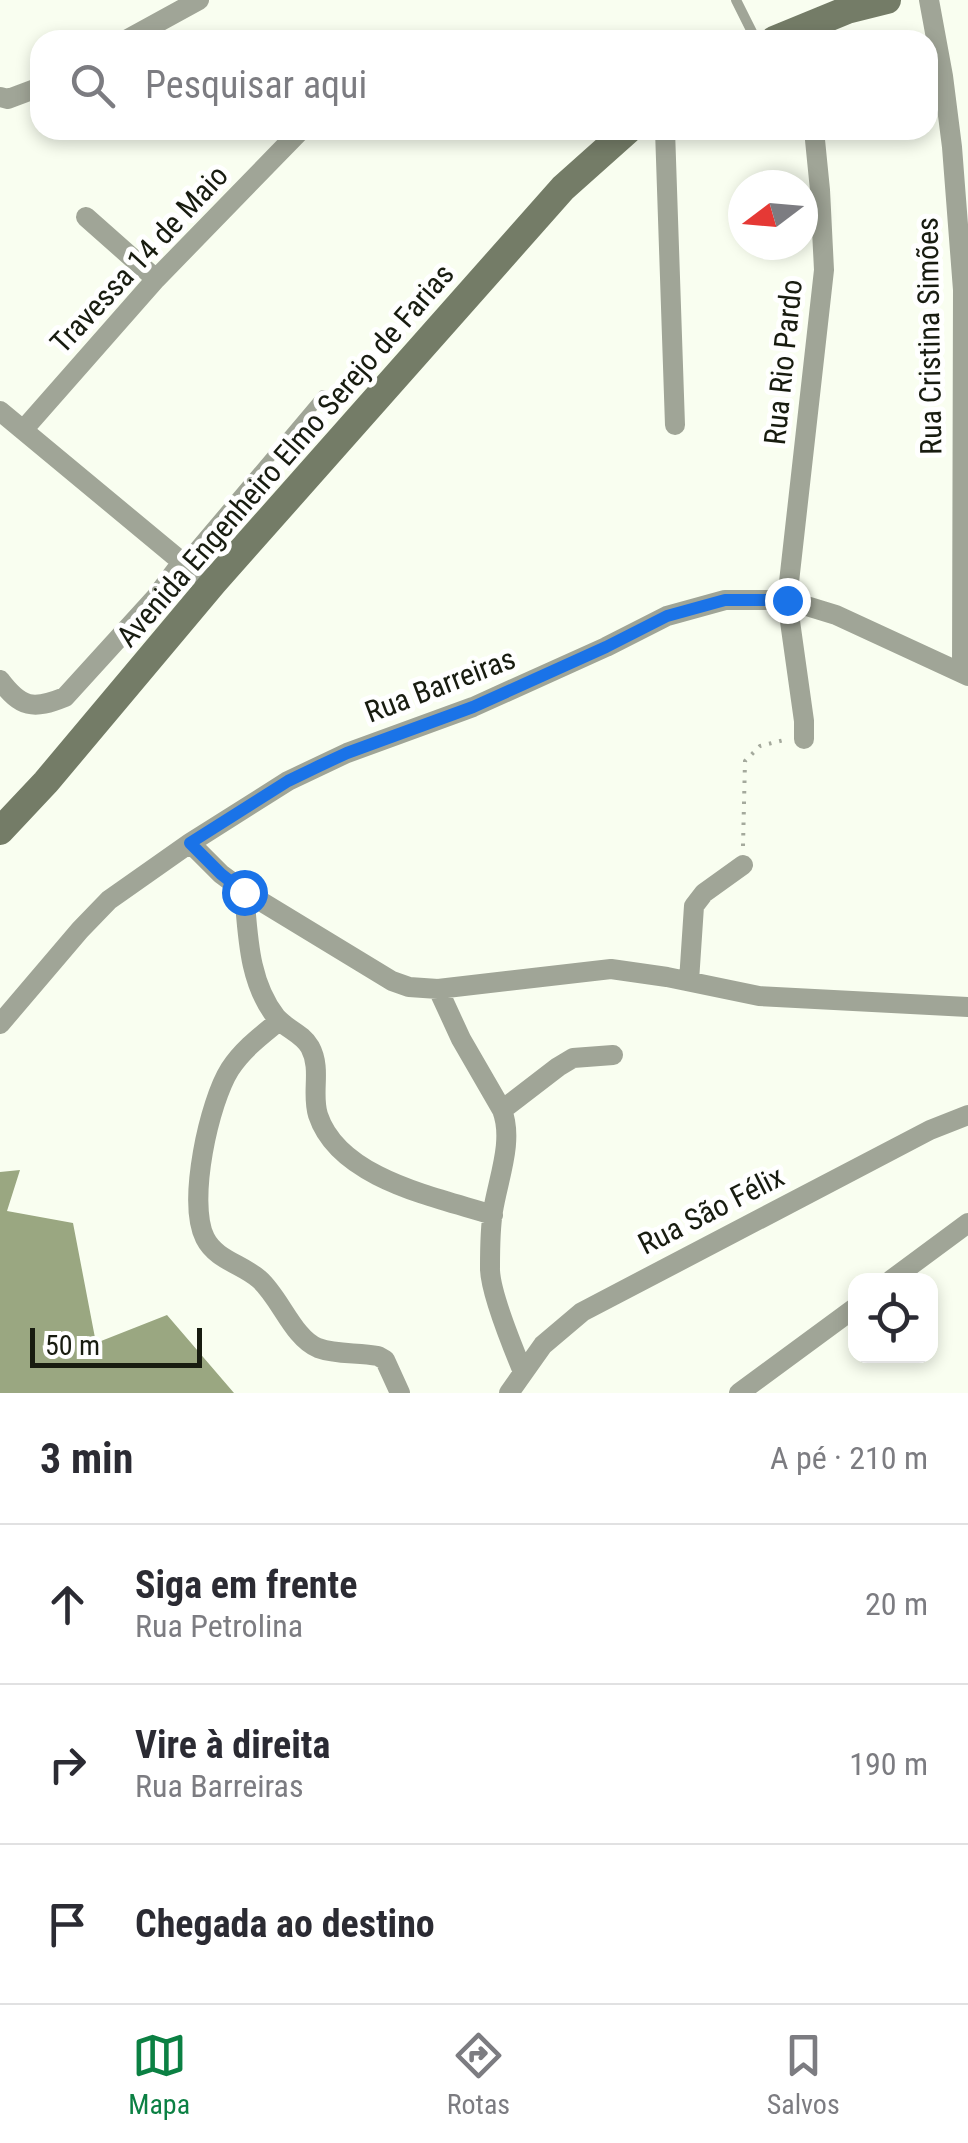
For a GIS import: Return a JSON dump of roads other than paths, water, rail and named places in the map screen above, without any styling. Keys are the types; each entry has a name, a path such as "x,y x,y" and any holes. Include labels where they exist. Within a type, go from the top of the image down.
{"main road":[{"path":"811,30 847,10 887,0"},
{"name":"Avenida Engenheiro Elmo Serejo de Farias","path":"0,831 213,583 563,188 617,140"}],"street":[{"path":"144,30 199,0"},
{"name":"Rua Cristina Simões","path":"928,0 934,30"},
{"name":"Rua Cristina Simões","path":"938,51 952,147 965,290 965,675"},
{"path":"0,97 30,90"},
{"name":"Travessa 14 de Maio","path":"24,429 156,279 291,140"},
{"path":"665,140 675,425"},
{"name":"Rua Rio Pardo","path":"787,600 824,270 815,140"},
{"path":"86,217 156,279"},
{"path":"0,411 182,562 213,583"},
{"path":"0,680 11,695 33,706 65,697 182,562"},
{"name":"Rua Barreiras","path":"0,1024 109,900 288,781 347,753 473,707 667,616 725,600 787,600 836,614 965,675"},
{"path":"787,600 804,739"},
{"path":"190,843 244,892 408,987 438,990 593,969 629,970 758,996 968,1007"},
{"path":"689,981 694,906 704,893 743,865"},
{"path":"244,892 256,977 279,1021 307,1042 314,1056 315,1105 328,1135 372,1174 388,1182 492,1215"},
{"path":"438,990 506,1120 492,1215 490,1275 522,1372"},
{"path":"279,1021 254,1041 224,1080 198,1178 198,1216 205,1238 228,1262 259,1279 306,1342 328,1351 378,1356 385,1360 400,1393"},
{"path":"502,1110 573,1058 613,1055"},
{"name":"Rua São Félix","path":"509,1393 543,1345 601,1301 930,1130 968,1115"},
{"path":"900,1273 968,1223"},
{"path":"739,1393 848,1313"}],"lane":[{"path":"736,0 751,30"},
{"path":"182,562 323,395"}]}
